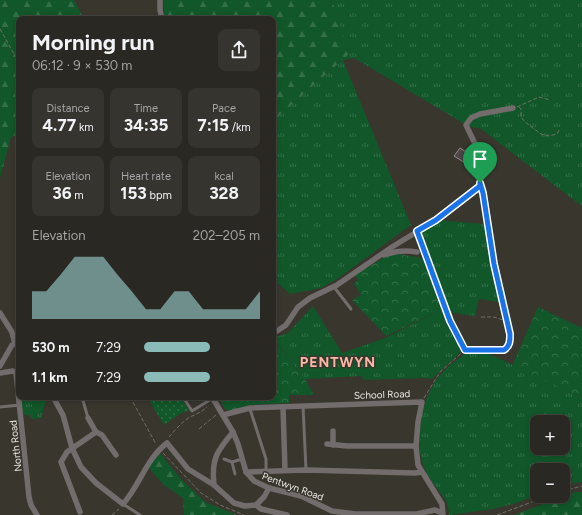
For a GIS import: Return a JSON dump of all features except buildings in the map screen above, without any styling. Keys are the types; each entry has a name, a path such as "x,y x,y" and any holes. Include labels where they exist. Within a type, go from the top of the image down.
{"street":[{"path":"160,0 161,16"},
{"path":"276,331 286,324 298,307 310,298 334,287 441,216 480,186 478,150 466,126 471,118 480,114 516,107"},
{"path":"358,270 362,270 383,255 407,250 416,252"},
{"path":"0,313 12,332 16,342"},
{"path":"0,366 12,346 16,345"},
{"name":"North Road","path":"0,373 16,372"},
{"name":"North Road","path":"20,400 29,496 31,505 37,515"},
{"path":"54,400 62,415 72,448 81,467 96,483 123,504 132,494 147,466 157,452 167,443 188,469 214,485 234,503 245,506 256,505 264,498 269,488"},
{"path":"215,400 233,432 246,472 266,470 422,472"},
{"name":"School Road","path":"222,413 250,408 422,402 418,422 416,446 418,465 442,504 443,514"},
{"path":"283,407 285,470"},
{"path":"88,418 96,432 102,435 116,455"},
{"path":"333,431 330,445 416,446"},
{"path":"80,512 61,462 67,452 96,432"},
{"path":"214,485 213,466 223,444 233,432"},
{"name":"Pentwyn Road","path":"246,472 254,481 269,488 301,496 332,511 356,514 417,514 435,510 443,514"},
{"path":"256,505 261,509 287,515"}],"lane":[{"path":"334,287 351,309"},
{"path":"83,400 88,418"},
{"path":"184,400 192,410 210,400"},
{"path":"0,407 20,404"},
{"path":"303,406 306,470"},
{"path":"250,408 264,454 266,470"},
{"path":"224,459 232,462 242,459"},
{"path":"232,462 235,474"},
{"path":"123,504 140,515"}],"path":[{"path":"0,29 16,58"},
{"path":"516,107 539,97 550,100"},
{"path":"516,107 521,109 521,117 525,122 541,134 549,136 557,134 559,130"},
{"path":"422,402 440,372 465,350 504,350 508,347 510,342 494,264 483,193 480,183"},
{"path":"417,231 450,321 465,350"},
{"path":"481,317 494,317 506,321"},
{"path":"132,400 157,446"},
{"path":"167,443 169,436 180,425 189,418 202,412 212,400"},
{"path":"199,429 222,413"},
{"path":"161,451 201,493 220,505 244,515"},
{"path":"570,489 582,486"},
{"path":"498,515 530,503"},
{"path":"112,515 123,504"}],"green space":[{"path":"0,0 74,0 82,16 16,16 16,135 11,137 0,178"},
{"path":"162,0 332,0 349,54 276,118 276,16 165,16"},
{"path":"332,0 582,0 582,205 481,129 468,126 354,58 343,60 411,225 337,279 321,288 290,294 276,282 276,118 349,54"},
{"path":"436,220 485,224 499,302 479,299 475,316 453,313 448,310 419,235"},
{"path":"397,254 422,258 442,303 441,310 386,336 352,300 361,295 354,284 358,280 355,275 385,257"},
{"path":"313,306 342,353 385,338 441,310 462,347 460,353 432,379 364,380 361,376 305,379 276,342 276,337 288,333"},
{"path":"538,307 582,328 582,397 512,366"},
{"path":"276,343 305,379 314,395 289,395 289,403 249,405 229,411 224,408 221,401 276,400"},
{"path":"467,352 485,352 582,397 582,482 570,484 570,463 530,463 530,498 517,503 493,509 449,515 447,503 425,470 421,459 419,434 423,409 433,386 439,376 452,363"},
{"path":"20,400 46,400 41,418 32,419 29,415 23,415"},
{"path":"149,400 183,400 189,411 183,412 164,425"},
{"path":"159,452 181,479 205,502 237,515 184,515 183,498 164,485 148,467"},
{"path":"582,492 582,515 514,515 546,503 570,503 570,494"}],"district":[{"name":"PENTWYN","path":"338,362"}],"route":[{"path":"480,183 482,185 494,264 510,334 510,342 508,347 504,350 465,350 450,321 417,231 436,220 480,186 480,183"}]}
